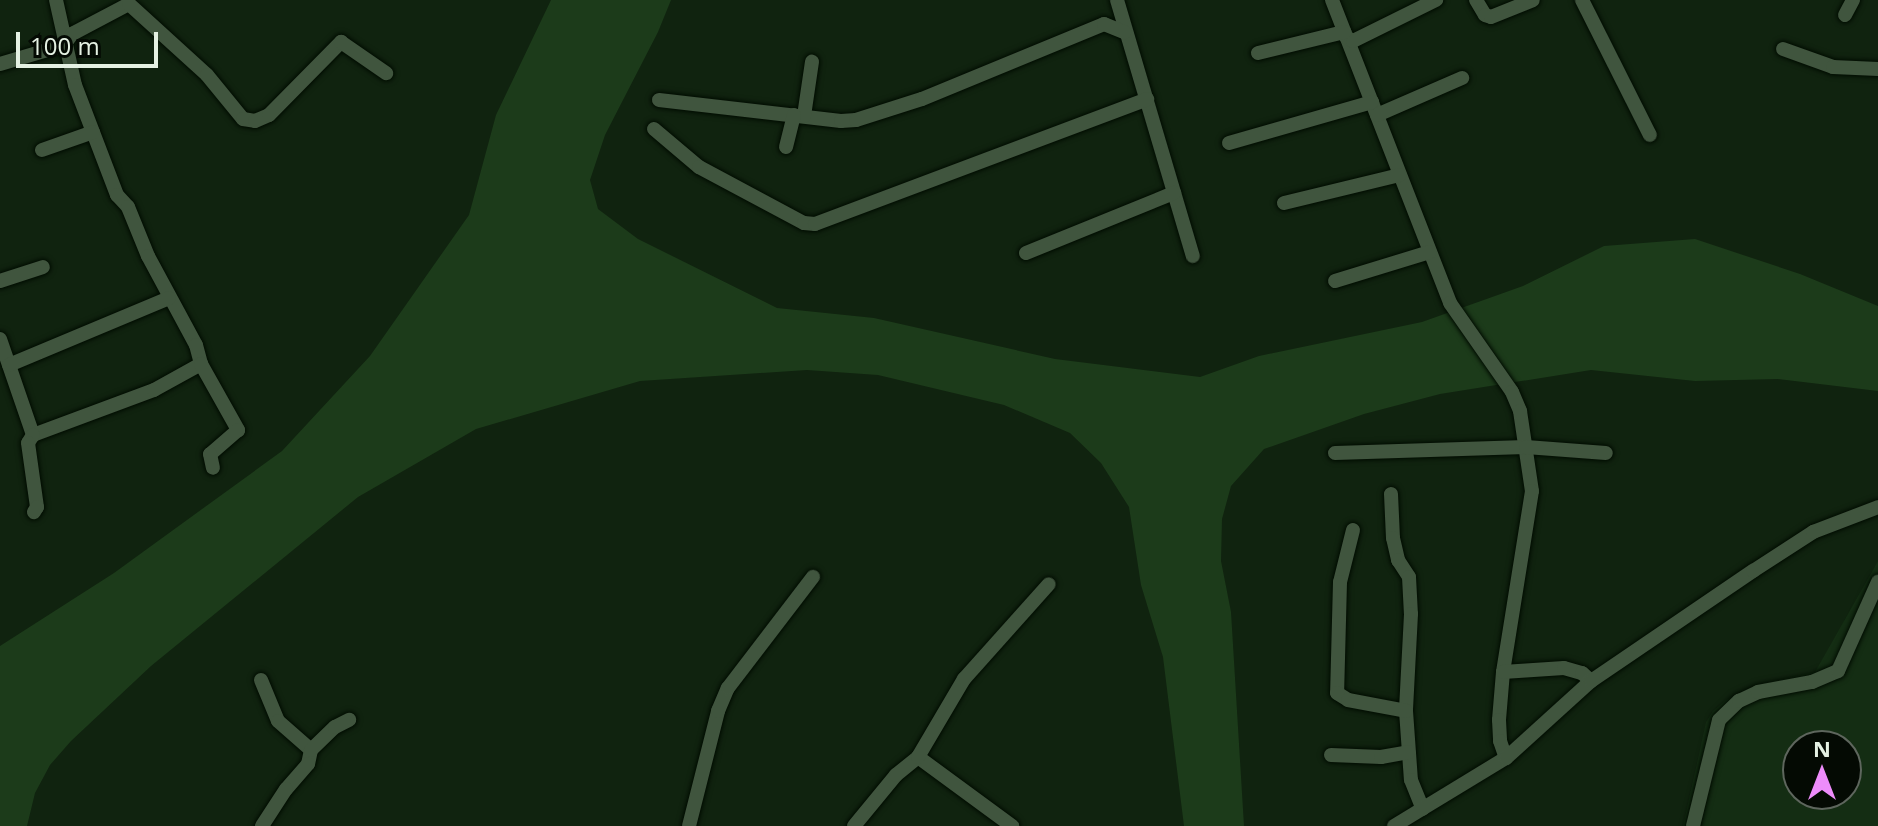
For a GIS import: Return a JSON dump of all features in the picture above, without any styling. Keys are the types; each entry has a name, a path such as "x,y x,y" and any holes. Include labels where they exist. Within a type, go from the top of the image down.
{"street":[{"path":"56,0 64,45 117,195 128,207 169,298 196,345 201,364 238,430 210,454 213,468"},
{"path":"1117,0 1193,256"},
{"path":"1332,0 1450,303 1512,392 1526,447 1532,491 1503,672 1499,720 1500,741 1506,758"},
{"path":"1345,34 1353,41 1436,0"},
{"path":"1476,0 1488,17 1533,0"},
{"path":"1582,0 1650,135"},
{"path":"1845,15 1853,0"},
{"path":"0,64 64,45 72,34 129,4 207,75 243,119 255,121 269,115 341,42 386,73"},
{"path":"659,100 841,121 856,120 922,99 1104,24 1124,32"},
{"path":"1258,53 1345,34"},
{"path":"1783,49 1833,67 1878,69"},
{"path":"786,147 799,115 812,62"},
{"path":"1229,143 1374,109 1462,78"},
{"path":"654,129 699,167 804,223 815,224 1147,99"},
{"path":"42,150 93,132"},
{"path":"1284,203 1400,175"},
{"path":"1026,253 1174,193"},
{"path":"1335,281 1430,252"},
{"path":"0,281 43,267"},
{"path":"9,365 169,298"},
{"path":"0,339 33,435"},
{"path":"34,512 36,497 28,443 33,435 154,390 201,364"},
{"path":"1335,453 1526,447 1606,453"},
{"path":"1391,494 1393,538 1398,560 1409,577 1411,614 1406,711 1414,792 1423,809"},
{"path":"1404,823 1506,758 1591,681 1813,532 1878,507"},
{"path":"1353,530 1340,582 1337,693 1348,700 1406,711"},
{"path":"689,826 718,711 728,688 813,577"},
{"path":"1693,826 1719,720 1739,701 1758,692 1812,682 1838,671 1878,582"},
{"path":"854,826 896,775 918,757 964,679 1049,584"},
{"path":"1503,672 1564,668 1582,673 1591,681"},
{"path":"261,680 278,721 311,750"},
{"path":"262,826 286,789 308,764 311,750 335,727 349,720"},
{"path":"1331,755 1381,757 1409,752"},
{"path":"918,757 1012,826"}],"shaded area":[{"path":"551,0 671,0 605,135 590,180 598,209 638,239 777,308 874,318 1055,359 1200,377 1259,356 1422,322 1523,286 1604,246 1695,239 1800,274 1878,306 1878,391 1777,379 1695,381 1591,370 1440,394 1364,414 1264,449 1231,486 1222,519 1221,561 1231,612 1244,826 1184,826 1163,657 1141,585 1129,507 1101,463 1070,433 1004,405 878,375 807,370 640,381 476,429 358,497 151,666 71,741 50,765 35,793 27,826 0,826 0,646 114,573 282,451 370,356 469,215 496,115"},
{"path":"1878,561 1878,826 1683,826 1706,722 1726,700 1755,685 1815,672"}]}
